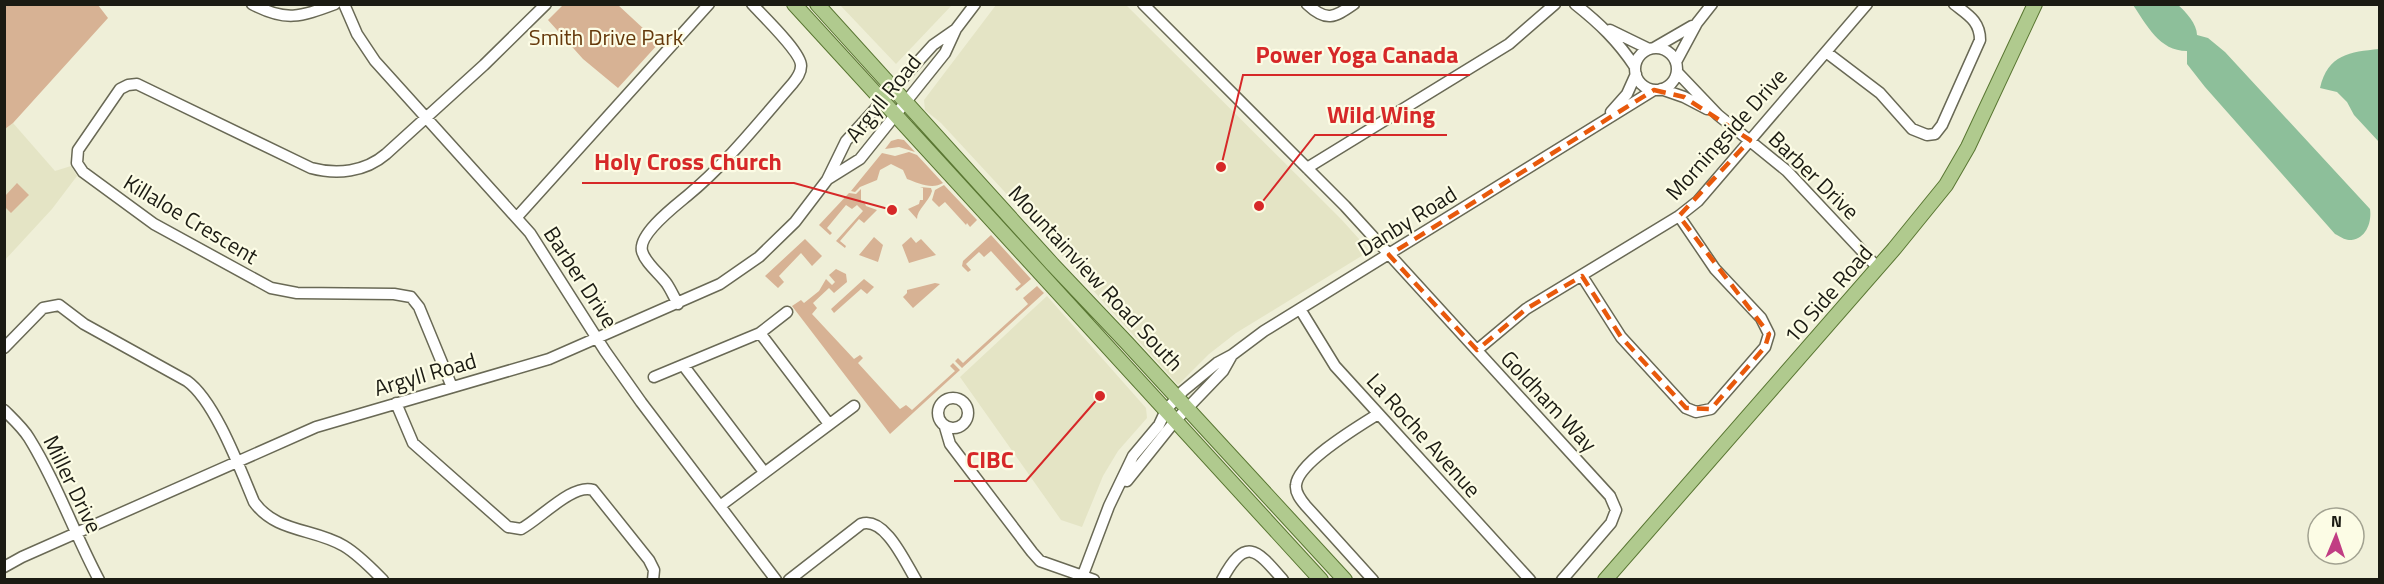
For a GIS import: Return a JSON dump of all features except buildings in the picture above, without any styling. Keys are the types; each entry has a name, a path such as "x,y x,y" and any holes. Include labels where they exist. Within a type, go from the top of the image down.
{"main road":[{"name":"Mountainview Road South","path":"794,4 1321,579"},
{"name":"Mountainview Road South","path":"818,4 1053,265 1345,579"},
{"name":"10 Side Road","path":"1605,579 1878,268 1946,185 1968,147 2035,4"}],"street":[{"path":"252,4 274,15 290,17 305,15 335,4"},
{"name":"Barber Drive","path":"344,4 353,27 366,50 517,217 541,248 597,339 641,402 776,579"},
{"path":"426,118 546,4"},
{"path":"517,217 709,4"},
{"path":"678,304 669,286 646,258 642,247 645,238 671,210 708,179 729,156 793,83 802,66 797,55 752,4"},
{"name":"Argyll Road","path":"827,180 860,159 904,101 945,53 956,29 975,4"},
{"name":"Goldham Way","path":"1143,4 1307,168 1610,496 1616,506 1611,523 1562,579"},
{"path":"1307,4 1317,14 1325,17 1341,13 1354,4"},
{"path":"1307,168 1509,44 1555,4"},
{"path":"1575,4 1605,27 1623,49 1642,85 1658,89 1672,83 1676,67 1697,22"},
{"path":"1635,71 1639,56 1678,36 1697,22 1712,4"},
{"name":"Morningside Drive","path":"1477,350 1526,309 1679,216 1698,201 1867,4"},
{"path":"1827,52 1880,93 1912,129 1927,135 1935,134 1942,125 1980,40 1980,31 1975,21 1954,4"},
{"path":"1605,27 1652,48 1665,50 1676,67"},
{"name":"Argyll Road","path":"4,567 316,426 531,365 720,285 759,257 795,222 827,180 846,141 933,45 956,29"},
{"name":"Barber Drive","path":"1676,67 1718,115"},
{"name":"Danby Road","path":"1603,121 1627,94 1635,71"},
{"name":"Killaloe Crescent","path":"426,118 371,165 351,171 319,170 137,84 128,85 120,89 81,144 77,163 83,172 96,183 153,224 271,288 289,293 394,294 411,297 421,312 452,387"},
{"name":"Barber Drive","path":"1658,89 1684,97 1718,115 1750,140 1788,171 1878,268"},
{"name":"Danby Road","path":"1086,578 1109,506 1170,416 1182,402 1223,371 1232,355 1245,343 1658,89"},
{"path":"1582,276 1621,337 1686,408 1696,412 1711,409 1765,347 1769,334 1761,318 1715,269 1679,216"},
{"path":"4,348 43,308 54,305 64,308 84,324 193,385 199,390 214,416 255,502 271,519 344,546 383,579"},
{"name":"La Roche Avenue","path":"1300,309 1335,366 1530,579"},
{"path":"654,377 760,333 787,312"},
{"path":"760,333 829,424"},
{"path":"683,365 764,472"},
{"path":"396,403 412,443 508,527 520,529 576,491 593,489 650,560 654,570 653,579"},
{"path":"720,506 854,406"},
{"name":"Miller Drive","path":"4,410 28,436 68,512 83,550 99,579"},
{"path":"1373,579 1306,506 1299,497 1296,486 1298,478 1317,456 1378,414"},
{"path":"945,427 950,444 1040,561 1086,578"},
{"path":"789,579 866,522 875,523 884,530 915,579"},
{"path":"1222,579 1239,555 1252,552 1261,554 1283,579"}],"highlighted area":[{"path":"1654,90 1684,97 1750,140 1679,216 1769,334 1765,347 1711,409 1686,408 1621,337 1582,276 1526,309 1477,350 1389,255"}],"shaded area":[{"path":"840,5 952,5 896,64"},
{"path":"996,5 1126,5 1341,219 1369,250 1368,252 1236,333 1209,354 1178,385 1003,190 941,123 925,110 924,100"},
{"path":"2133,5 2178,5 2188,15 2197,35 2208,38 2225,52 2370,209 2369,225 2364,234 2349,240 2335,234 2205,87 2187,64 2187,51 2177,50 2161,42"},
{"path":"2380,49 2379,142 2337,92 2320,88 2329,68 2342,57"},
{"path":"13,123 55,171 71,166 77,176 52,209 5,260 5,129"},
{"path":"1047,296 1146,408 1147,418 1118,451 1103,476 1082,527 1061,520 960,377"}],"green space":[{"name":"Smith Drive Park","path":"564,4 618,5 659,43 618,88 583,59 548,20"},
{"path":"4,5 98,5 108,18 5,129"},
{"path":"904,140 915,152 899,147 885,149 891,141"},
{"path":"909,152 917,155 943,183 930,186 907,179 903,170 891,164 880,170 877,180 860,187 855,192 851,191 882,153 895,156"},
{"path":"17,183 29,195 11,213 5,207 5,196"},
{"path":"944,185 977,220 970,227 945,202 939,207 932,200 935,190"},
{"path":"920,187 931,188 932,191 917,219 908,209 923,200 923,188"},
{"path":"861,189 861,201 864,201 866,206 877,210 864,223 859,219 840,241 846,246 845,248 836,241 863,211 857,205 852,209 846,205 827,228 832,233 830,235 819,225 849,193 856,194"},
{"path":"991,235 1031,279 1017,291 1015,289 1021,284 991,251 984,257 979,252 966,264 971,270 968,272 962,266 963,261"},
{"path":"874,237 883,245 878,262 859,255"},
{"path":"911,237 916,243 921,239 936,255 909,263 902,245"},
{"path":"805,239 822,256 812,266 801,253 779,276 784,282 778,288 765,276"},
{"path":"836,269 846,274 847,282 834,293 829,288 813,303 817,308 812,314 854,359 860,355 863,358 858,363 900,409 906,405 912,410 955,371 950,366 953,363 960,370 890,434 792,306 801,300 804,303 819,291 826,279 832,285 835,282 829,275"},
{"path":"864,279 874,287 867,294 861,289 834,313 831,309"},
{"path":"935,283 940,284 913,308 903,297 907,290"},
{"path":"1037,286 1044,293 962,368 955,361 958,358 963,363 1028,304 1023,298"}],"place":[{"name":"Power Yoga Canada","path":"1221,167"},
{"name":"Wild Wing","path":"1259,206"},
{"name":"Holy Cross Church","path":"892,210"},
{"name":"CIBC","path":"1100,396"}]}
